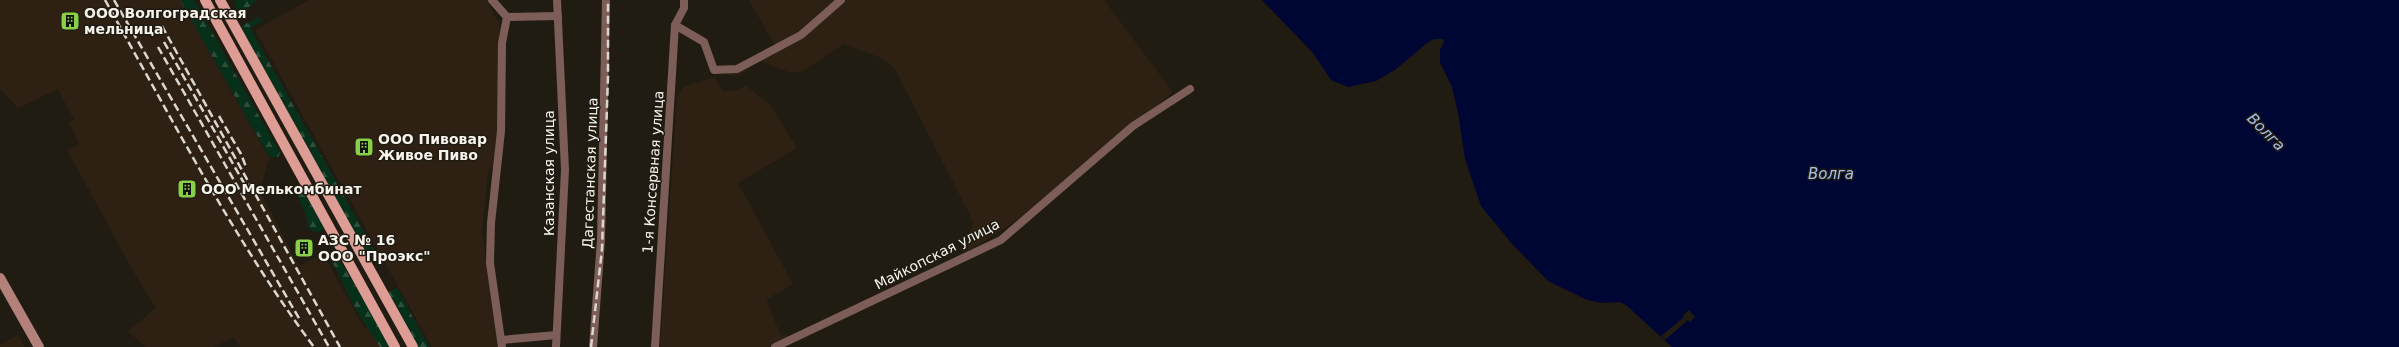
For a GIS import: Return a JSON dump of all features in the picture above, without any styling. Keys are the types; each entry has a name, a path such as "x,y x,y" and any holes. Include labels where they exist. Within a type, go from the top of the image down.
{"main road":[{"path":"220,0 413,347"},
{"path":"207,1 396,347"}],"street":[{"path":"492,0 507,17 558,16"},
{"name":"Казанская улица","path":"556,347 565,170 557,0"},
{"name":"Дагестанская улица","path":"593,347 601,233 606,0"},
{"name":"1-я Консервная улица","path":"655,347 675,25 684,8 684,0"},
{"path":"675,25 704,42 714,70 737,69 801,35 841,0"},
{"path":"507,17 502,43 501,131 492,223 490,263 502,343 556,335"},
{"name":"Майкопская улица","path":"775,347 1001,240 1133,126 1190,89"},
{"path":"0,278 39,347"}],"shaded area":[{"path":"0,0 180,0 269,158 260,191 299,266 323,254 365,329 373,327 384,347 240,347 234,337 214,347 145,347 128,331 156,308 135,274 67,150 79,144 69,123 74,120 58,89 18,108 0,89"},
{"path":"309,0 486,0 500,25 497,165 488,170 482,232 499,347 432,347 255,30"},
{"path":"749,0 1104,0 1173,92 1025,215 967,252 973,221 894,67 879,57 844,44 802,72 788,72 761,61 740,74 733,76 725,74 734,71 775,46"},
{"path":"715,77 722,91 736,91 746,86 769,103 797,148 738,183 793,284 766,300 781,336 786,334 788,337 767,347 660,347 677,96 684,87"},
{"path":"18,335 25,347 0,347 0,345"}],"green space":[{"path":"180,0 194,0 280,153 278,157 271,157 267,153"},
{"path":"235,0 258,0 238,16"},
{"path":"259,17 262,21 250,28 376,253 367,257 238,28"},
{"path":"300,190 304,193 325,228 318,232 307,226 305,212 297,191"},
{"path":"328,253 339,258 391,347 380,347 357,312"},
{"path":"397,288 429,347 415,347 386,293"}],"water":[{"name":"Волга","path":"1262,0 2399,0 2399,347 1672,347 1626,305 1619,302 1603,303 1587,300 1548,281 1513,245 1481,206 1465,159 1458,113 1452,87 1440,63 1440,50 1444,41 1442,39 1434,39 1427,43 1395,70 1376,81 1348,87 1331,80 1313,53"}],"pier":[{"path":"1689,310 1695,317 1690,322 1688,320 1665,340 1661,336 1684,317 1683,315"}],"railway":[{"path":"105,0 230,221 257,264 314,347"},
{"path":"114,0 300,320"},
{"path":"591,347 602,249 608,77 608,0"},
{"path":"162,26 340,347"},
{"path":"164,42 245,185"},
{"path":"158,47 329,347"},
{"path":"219,116 241,154 246,167"}],"place":[{"name":"ООО Волгоградская мельница","path":"70,21"},
{"name":"ООО Пивовар Живое Пиво","path":"364,147"},
{"name":"ООО Мелькомбинат","path":"187,189"},
{"name":"АЗС № 16 ООО \"Проэкс\"","path":"304,248"}]}
